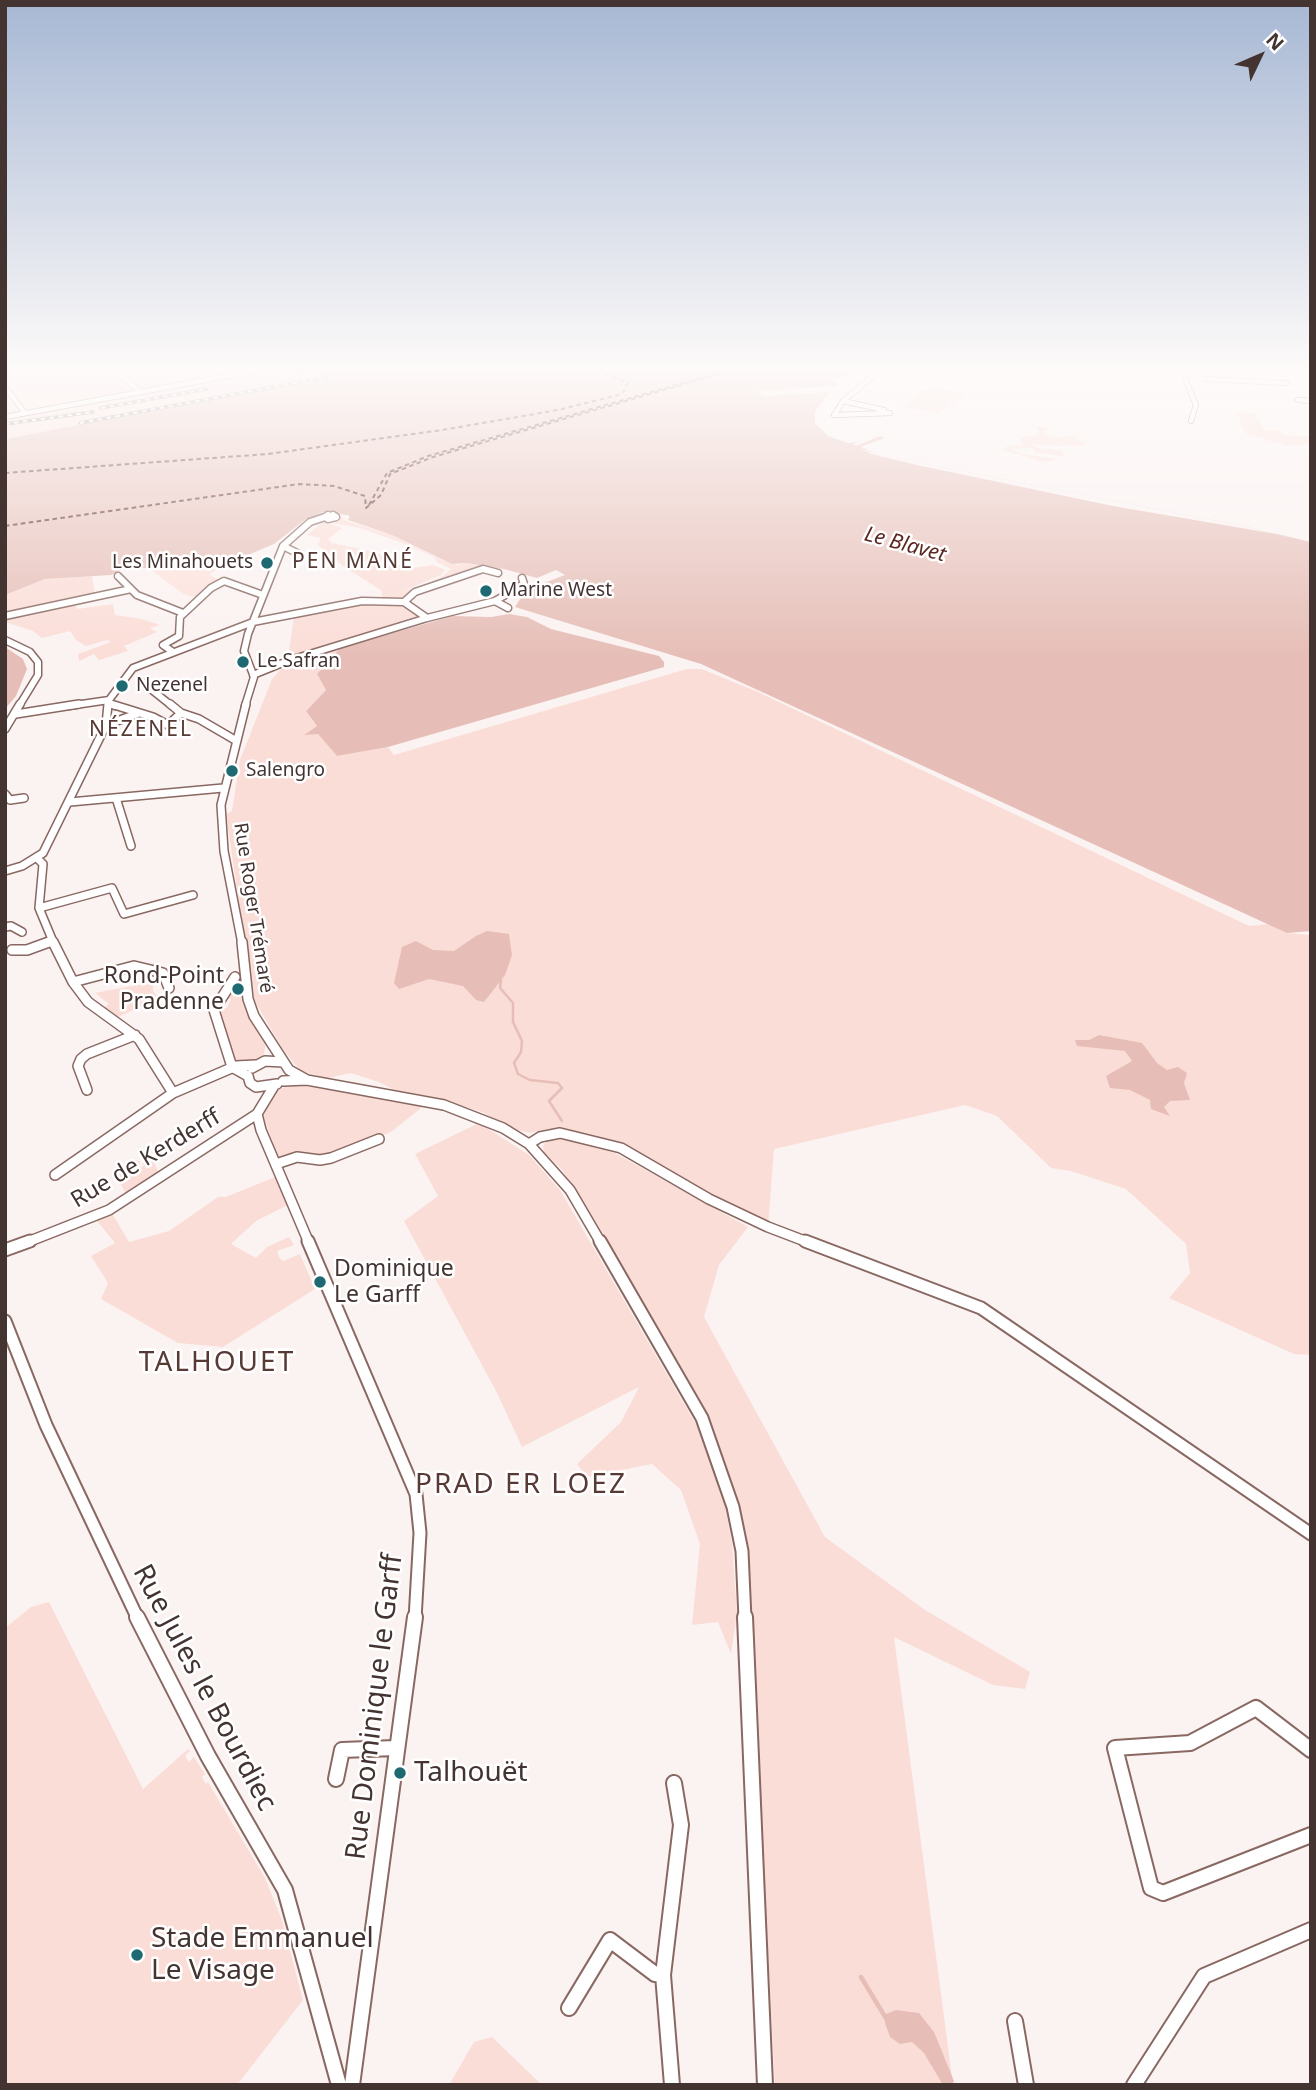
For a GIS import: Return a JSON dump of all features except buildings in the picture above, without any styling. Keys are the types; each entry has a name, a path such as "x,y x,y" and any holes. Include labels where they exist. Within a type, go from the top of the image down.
{"street":[{"name":"Rue Roger Trémaré","path":"286,1066 254,1016 245,988 242,944 221,829 223,788 253,675 244,651 263,595 283,546 310,522 325,517"},
{"path":"283,546 297,553"},
{"path":"404,602 415,592 483,569 498,573"},
{"path":"118,576 142,597 183,612"},
{"path":"253,675 290,660 427,618 495,601 524,584 522,578"},
{"path":"173,652 163,645 179,636 180,617 200,596 224,582 263,595"},
{"path":"5,616 131,589"},
{"path":"5,872 37,858 51,840 106,724 109,701 126,674 173,652 253,622 362,601 404,602 427,618"},
{"path":"495,601 508,608"},
{"path":"289,616 301,621"},
{"path":"5,640 30,652 38,662 38,675 5,729"},
{"path":"143,683 181,713 199,719 235,740"},
{"path":"16,714 109,701 169,725 181,713"},
{"path":"106,724 113,724 139,713"},
{"path":"70,802 223,788"},
{"path":"5,794 10,800 24,798"},
{"path":"116,797 131,846"},
{"path":"37,858 43,864 39,908 73,982 88,1002 135,1035 173,1093"},
{"path":"39,908 105,886 112,888 127,916 193,895"},
{"path":"5,927 17,928 22,932"},
{"path":"12,950 27,950 52,941"},
{"path":"73,982 134,966 163,973 169,988"},
{"name":"Rue Roger Trémaré","path":"232,1067 214,1010 235,977"},
{"path":"87,1090 78,1066 81,1059 87,1054 135,1035"},
{"path":"248,1076 260,1063 271,1041"},
{"path":"55,1175 173,1093 232,1067 260,1063 286,1066 307,1080"},
{"path":"258,1110 279,1083 286,1066"},
{"path":"232,1067 248,1076 250,1083 256,1087 307,1080 444,1105 503,1128 529,1144 570,1190 702,1418 733,1507 741,1551 765,2085"},
{"name":"Rue Dominique le Garff","path":"256,1087 258,1110 276,1164 416,1494 420,1533 418,1593 395,1748 352,2085"},
{"name":"Rue de Kerderff","path":"5,1250 89,1220 109,1209 258,1110"},
{"path":"529,1144 540,1137 560,1133 621,1148 709,1199 768,1227 981,1308 1311,1534"},
{"path":"276,1164 297,1157 320,1160 331,1158 379,1139"},
{"name":"Rue Jules le Bourdiec","path":"5,1321 46,1425 101,1545 208,1756 285,1890 339,2085"},
{"path":"1311,1750 1256,1708 1190,1743 1115,1748 1151,1888 1163,1894 1311,1835"},
{"path":"336,1779 342,1750 395,1748"},
{"path":"672,2085 663,1975 681,1825 674,1783"},
{"path":"1133,2085 1204,1976 1311,1930"},
{"path":"569,2008 610,1940 655,1974 663,1975"},
{"path":"1015,2021 1026,2085"}],"shaded area":[{"path":"343,517 343,520 392,535 442,560 458,565 466,563 504,569 499,572 482,568 398,601 382,599 382,591 343,566 318,545 321,538 307,535 323,522","holes":["330,524 360,528 434,557 437,562 451,569 443,576 426,584 401,592 441,575 445,570 433,565 407,569 375,552 332,543 328,539 342,528"]},
{"path":"184,554 222,563 222,567 209,574 222,582 196,598 182,593 150,569"},
{"path":"92,576 95,596 5,615 5,595 45,579"},
{"path":"74,603 77,609 113,604 115,615 160,625 150,628 157,632 124,646 128,651 99,660 94,654 79,661 78,654 111,642 107,640 86,646 76,640 70,631 42,638 33,631 5,622 5,617"},
{"path":"360,604 397,604 411,609 419,618 288,658 294,617"},
{"path":"340,648 317,674 326,690 306,711 317,726 306,734 318,734 337,756 388,747 394,755 687,669 702,669 758,692 1249,926 1269,924 1287,933 1311,935 1311,1355 1294,1354 1169,1298 1190,1273 1186,1244 1126,1189 1071,1171 1051,1168 997,1116 965,1105 774,1149 768,1227 621,1148 548,1129 530,1133 512,1129 482,1112 433,1097 394,1090 351,1073 328,1078 300,1071 282,1048 253,998 226,814 232,811 240,760 272,679 284,666"},
{"path":"153,982 153,991 159,998 118,1017 103,1008 109,1004 95,993"},
{"path":"231,984 238,984 236,991 240,991 247,1012 266,1040 264,1054 257,1061 231,1062 216,1007 227,1008 231,999 222,997"},
{"path":"290,1085 340,1089 425,1105 391,1132 336,1153 279,1160 262,1112 275,1091"},
{"path":"479,1123 529,1155 560,1190 697,1426 724,1500 732,1544 737,1613 731,1654 718,1622 692,1625 700,1544 681,1490 652,1464 587,1477 577,1464 621,1422 639,1387 522,1447 496,1391 404,1221 438,1196 415,1154"},
{"path":"561,1138 615,1153 748,1227 719,1265 704,1317 825,1537 925,1610 1030,1672 1025,1689 993,1685 894,1637 953,2085 775,2085 746,1543 738,1501 709,1417 563,1171 544,1152 543,1146 548,1140"},
{"path":"152,1158 159,1173 125,1192 119,1181 121,1172 136,1161 140,1161 139,1167 144,1166 142,1162"},
{"path":"275,1177 288,1205 256,1221 231,1244 256,1258 267,1247 289,1237 294,1245 277,1251 279,1257 283,1261 300,1254 315,1289 223,1347 178,1343 101,1299 108,1283 91,1256 115,1243 97,1221 112,1213 129,1242 169,1231 218,1197 226,1197"},
{"path":"49,1602 143,1789 188,1749 190,1751 185,1756 189,1762 194,1757 205,1774 202,1777 206,1784 208,1782 265,1878 282,1920 303,2000 237,2085 5,2085 5,1628 31,1607"},
{"path":"492,2037 542,2085 449,2085 474,2042"}],"water":[{"name":"Le Blavet","path":"5,464 924,464 1243,526 1311,542 1311,931 1287,933 701,664 515,607 522,596 536,586 565,575 556,570 537,578 504,569 467,563 452,564 392,535 348,520 350,516 347,515 323,512 306,519 274,544 243,557 200,559 184,554 157,568 127,568 111,575 45,579 5,595"},
{"path":"509,614 527,617 551,629 659,656 664,667 388,747 337,756 318,734 304,735 317,726 306,711 326,690 317,674 340,648 453,616 491,617"},
{"path":"5,647 23,659 27,669 16,696 5,709"},
{"path":"487,931 509,934 512,955 505,975 484,1002 476,1000 463,986 429,979 399,989 394,983 402,947 416,941 433,950 454,951"},
{"path":"1099,1035 1142,1043 1157,1063 1167,1070 1178,1067 1187,1073 1184,1083 1190,1100 1170,1101 1164,1107 1170,1116 1151,1109 1150,1100 1130,1090 1110,1088 1106,1076 1132,1061 1125,1051 1077,1046 1075,1040 1089,1040"},
{"path":"896,2010 919,2013 934,2032 954,2081 952,2085 943,2085 924,2053 912,2042 900,2044 890,2037 885,2023 886,2014"}],"pier":[{"path":"911,464 924,464 1282,535 1113,506"}],"waterway":[{"path":"501,980 500,988 513,1003 513,1022 522,1041 521,1052 514,1063 518,1074 530,1080 558,1083 562,1088 549,1101 562,1121"},
{"path":"861,1977 887,2020"}],"ferry route":[{"path":"5,473 136,464"},
{"path":"369,505 387,473 410,464"},
{"path":"5,526 299,484 334,486 365,496 366,508 381,495 390,474 416,464"}],"place":[{"name":"Les Minahouets","path":"267,563"},
{"name":"Marine West","path":"486,591"},
{"name":"Le Safran","path":"243,662"},
{"name":"Nezenel","path":"122,686"},
{"name":"Salengro","path":"232,771"},
{"name":"Rond-Point Pradenne","path":"238,989"},
{"name":"Dominique Le Garff","path":"320,1282"},
{"name":"Talhouët","path":"400,1773"},
{"name":"Stade Emmanuel Le Visage","path":"137,1955"}],"district":[{"name":"PEN MANÉ","path":"353,562"},
{"name":"NÉZENEL","path":"141,730"},
{"name":"TALHOUET","path":"217,1363"},
{"name":"PRAD ER LOEZ","path":"521,1485"}]}
